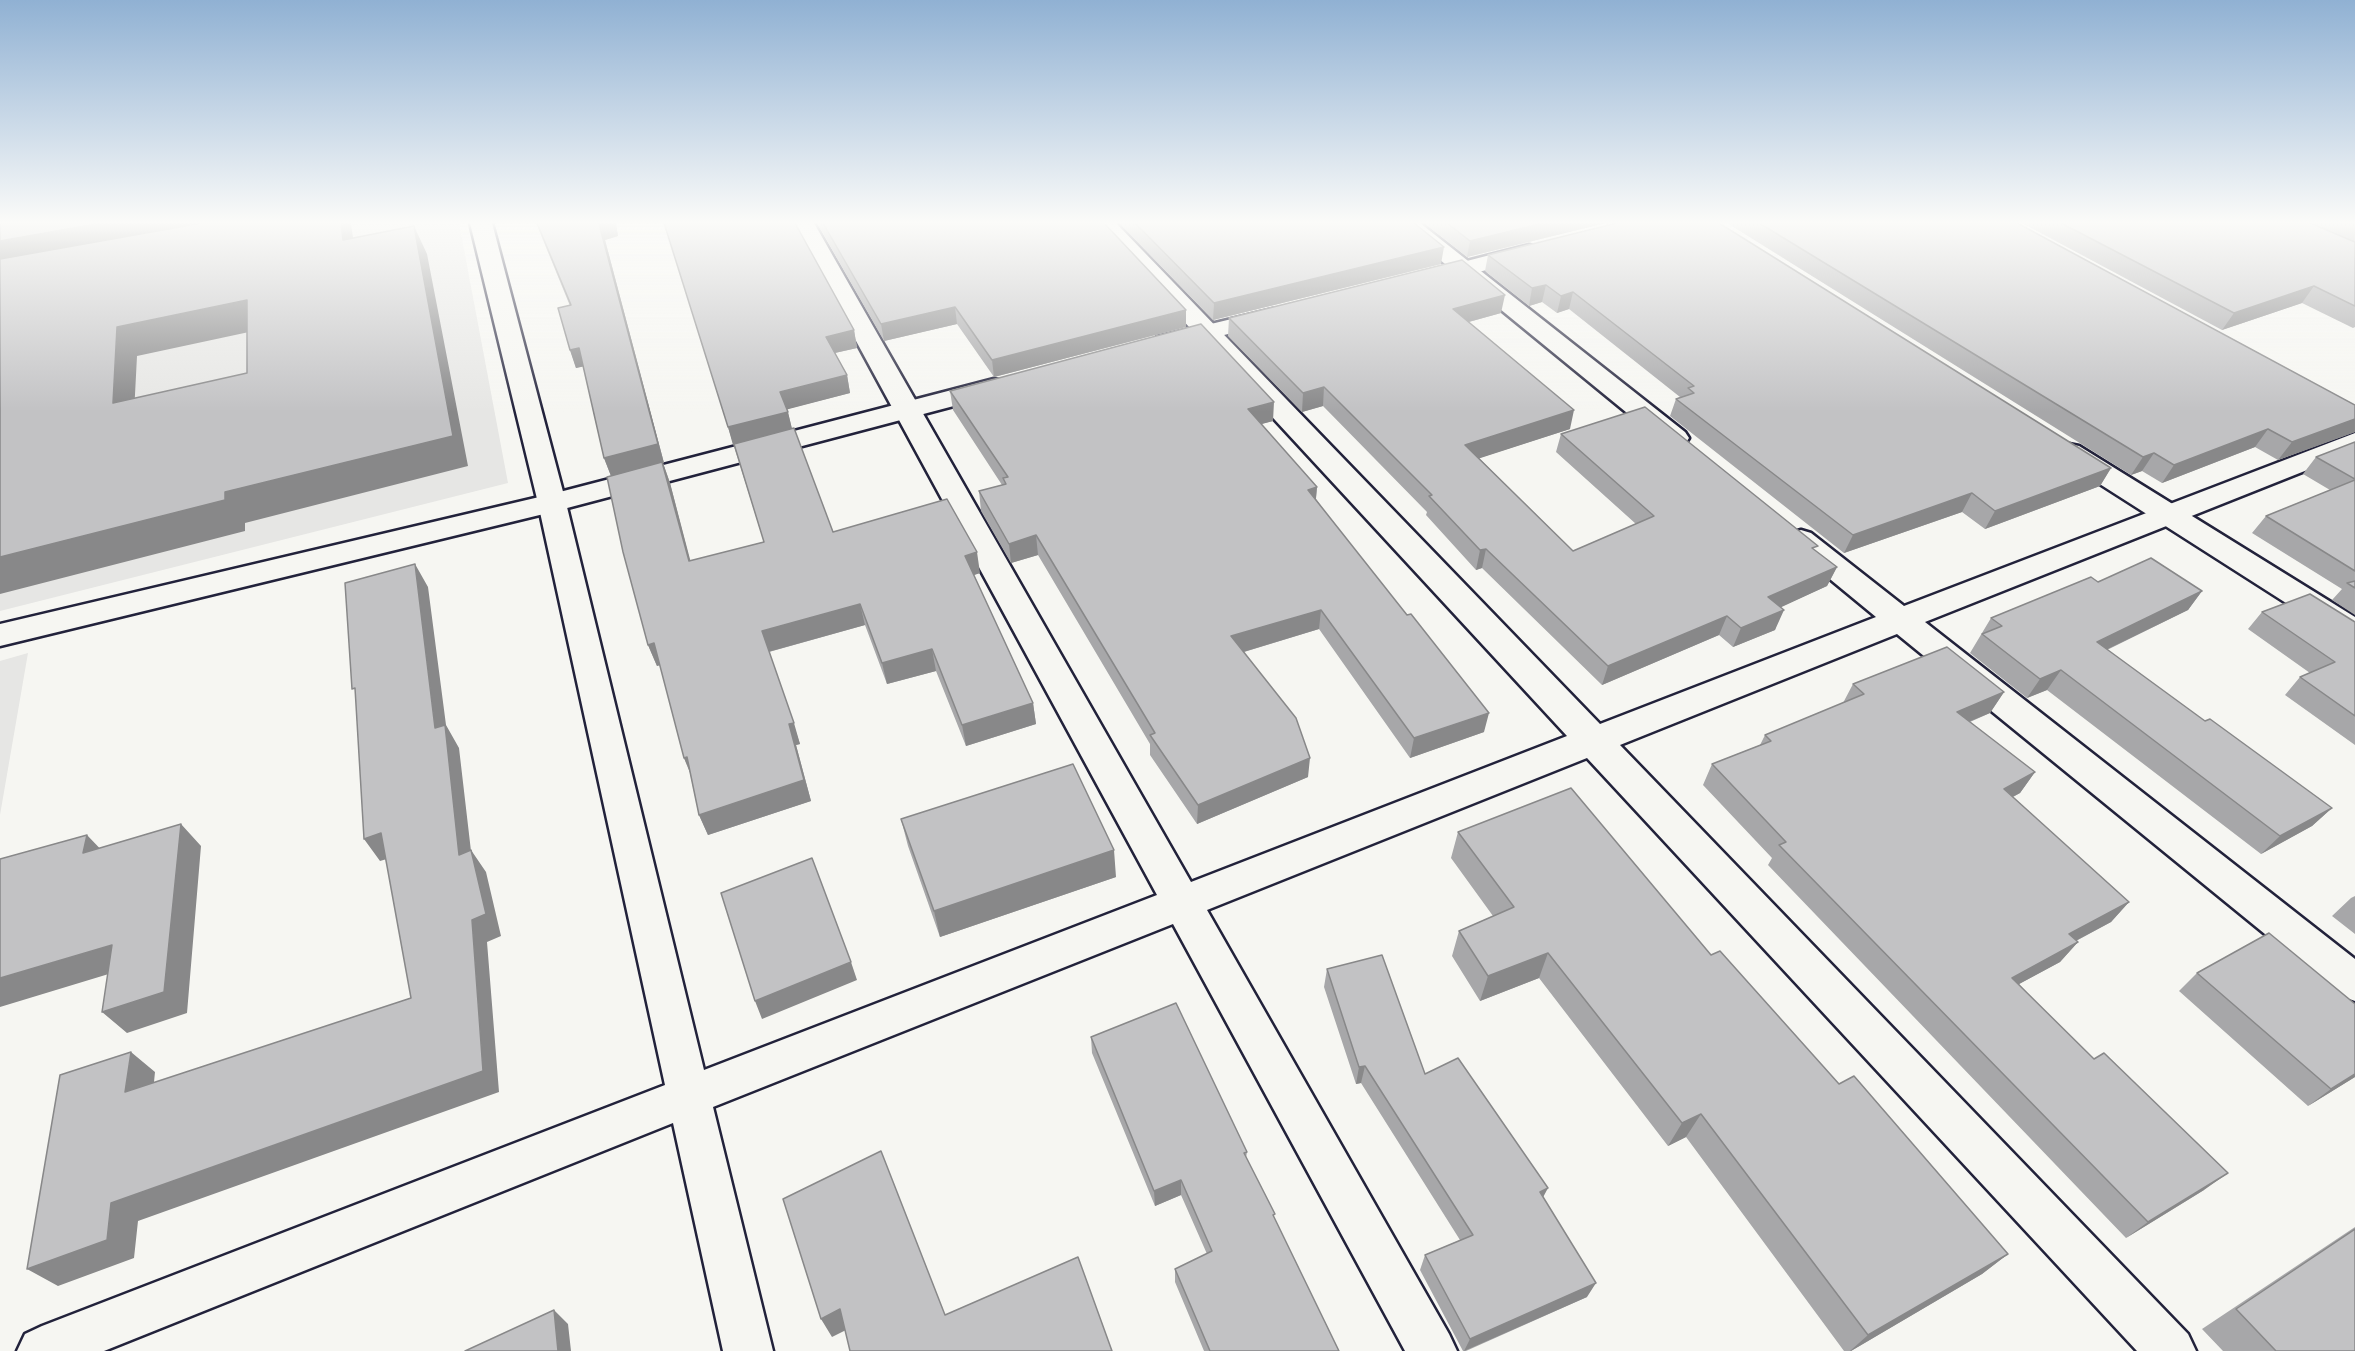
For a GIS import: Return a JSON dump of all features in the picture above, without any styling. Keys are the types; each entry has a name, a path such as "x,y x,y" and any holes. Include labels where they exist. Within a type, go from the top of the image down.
{"street":[{"path":"497,286 552,503 748,1351"},
{"path":"838,286 1432,1351"},
{"path":"1162,286 1595,740 2170,1351"},
{"path":"1485,286 1696,455"},
{"path":"1148,347 1295,310"},
{"path":"0,635 552,503 1021,380"},
{"path":"2048,438 2355,632"},
{"path":"42,1351 2355,441"},
{"path":"1780,523 2355,983"}],"shaded area":[{"path":"21,286 471,286 508,483 0,611 0,290"},
{"path":"28,653 0,815 0,661"}],"building":[{"path":"0,286 425,286 453,436 225,492 225,500 0,557","holes":["247,300 247,373 113,403 117,327"]},
{"path":"563,286 616,286 658,444 604,458 579,348 570,350 558,308 571,305"},
{"path":"684,286 830,286 854,330 826,337 847,375 780,392 788,412 728,427"},
{"path":"859,286 1163,286 1186,310 992,360 955,307 881,324"},
{"path":"1197,286 1284,286 1214,303"},
{"path":"1357,286 1494,286 1505,295 1453,309 1574,410 1465,445 1573,551 1654,516 1561,434 1645,407 1818,546 1812,548 1837,567 1768,597 1784,610 1741,628 1727,616 1608,666 1486,549 1480,550 1429,496 1432,495 1324,387 1303,393 1229,318"},
{"path":"1547,286 1820,286 2111,468 1995,511 1972,493 1853,535 1676,399 1694,393 1688,388 1694,386 1573,292 1561,296"},
{"path":"1862,286 2134,286 2355,405 2355,419 2292,442 2268,429 2174,465 2154,453 2143,457"},
{"path":"2182,286 2314,286 2234,313"},
{"path":"2314,286 2355,286 2355,306"},
{"path":"1201,324 1274,402 1248,409 1317,487 1308,490 1407,615 1411,614 1489,713 1414,738 1321,610 1231,636 1296,718 1310,758 1198,805 1150,735 1155,733 1036,535 1009,544 979,491 1006,484 1003,478 1008,477 950,391"},
{"path":"794,428 833,532 947,499 977,552 965,556 1033,703 962,725 932,649 882,663 860,604 762,631 794,723 789,724 804,780 699,815 687,757 684,758 654,643 648,645 623,552 607,477 662,462 689,561 764,542 734,444"},
{"path":"2355,442 2355,479 2316,457"},
{"path":"2355,480 2355,571 2266,516"},
{"path":"2151,558 2202,591 2097,642 2205,721 2210,719 2332,808 2280,836 2061,670 2040,679 1982,634 2002,626 1991,618 2091,577 2098,582"},
{"path":"415,564 435,728 445,725 459,855 471,850 486,914 472,920 483,1071 111,1203 107,1240 27,1269 60,1075 131,1052 125,1092 411,998 381,833 364,839 355,688 352,689 345,583"},
{"path":"2355,581 2355,588 2347,583"},
{"path":"2310,594 2355,622 2355,716 2300,677 2335,662 2262,612"},
{"path":"1947,647 2004,692 1957,712 2035,772 2004,789 2129,902 2069,934 2078,942 2012,978 2094,1059 2104,1053 2228,1173 2148,1222 1779,845 1786,842 1712,764 1771,741 1765,735 1864,694 1853,684"},
{"path":"1073,764 1114,850 934,911 901,819"},
{"path":"1571,788 1711,955 1720,951 1839,1084 1854,1076 2008,1254 1868,1335 1701,1114 1682,1123 1548,953 1488,976 1459,931 1514,907 1458,832"},
{"path":"181,824 164,992 102,1012 112,945 0,978 0,859 87,835 83,853"},
{"path":"812,858 851,962 755,1001 721,893"},
{"path":"2269,933 2355,1004 2355,1074 2331,1089 2197,973"},
{"path":"1382,955 1425,1074 1458,1058 1548,1188 1540,1192 1596,1283 1470,1339 1425,1255 1473,1235 1365,1066 1359,1067 1327,969"},
{"path":"1176,1003 1247,1152 1244,1153 1275,1214 1273,1215 1339,1351 1210,1351 1175,1269 1212,1251 1181,1180 1154,1191 1091,1037"},
{"path":"881,1151 945,1315 1078,1257 1112,1351 850,1351 840,1309 821,1319 783,1199"},
{"path":"2355,1229 2355,1351 2276,1351 2236,1309"},
{"path":"554,1310 558,1351 465,1351"}]}
